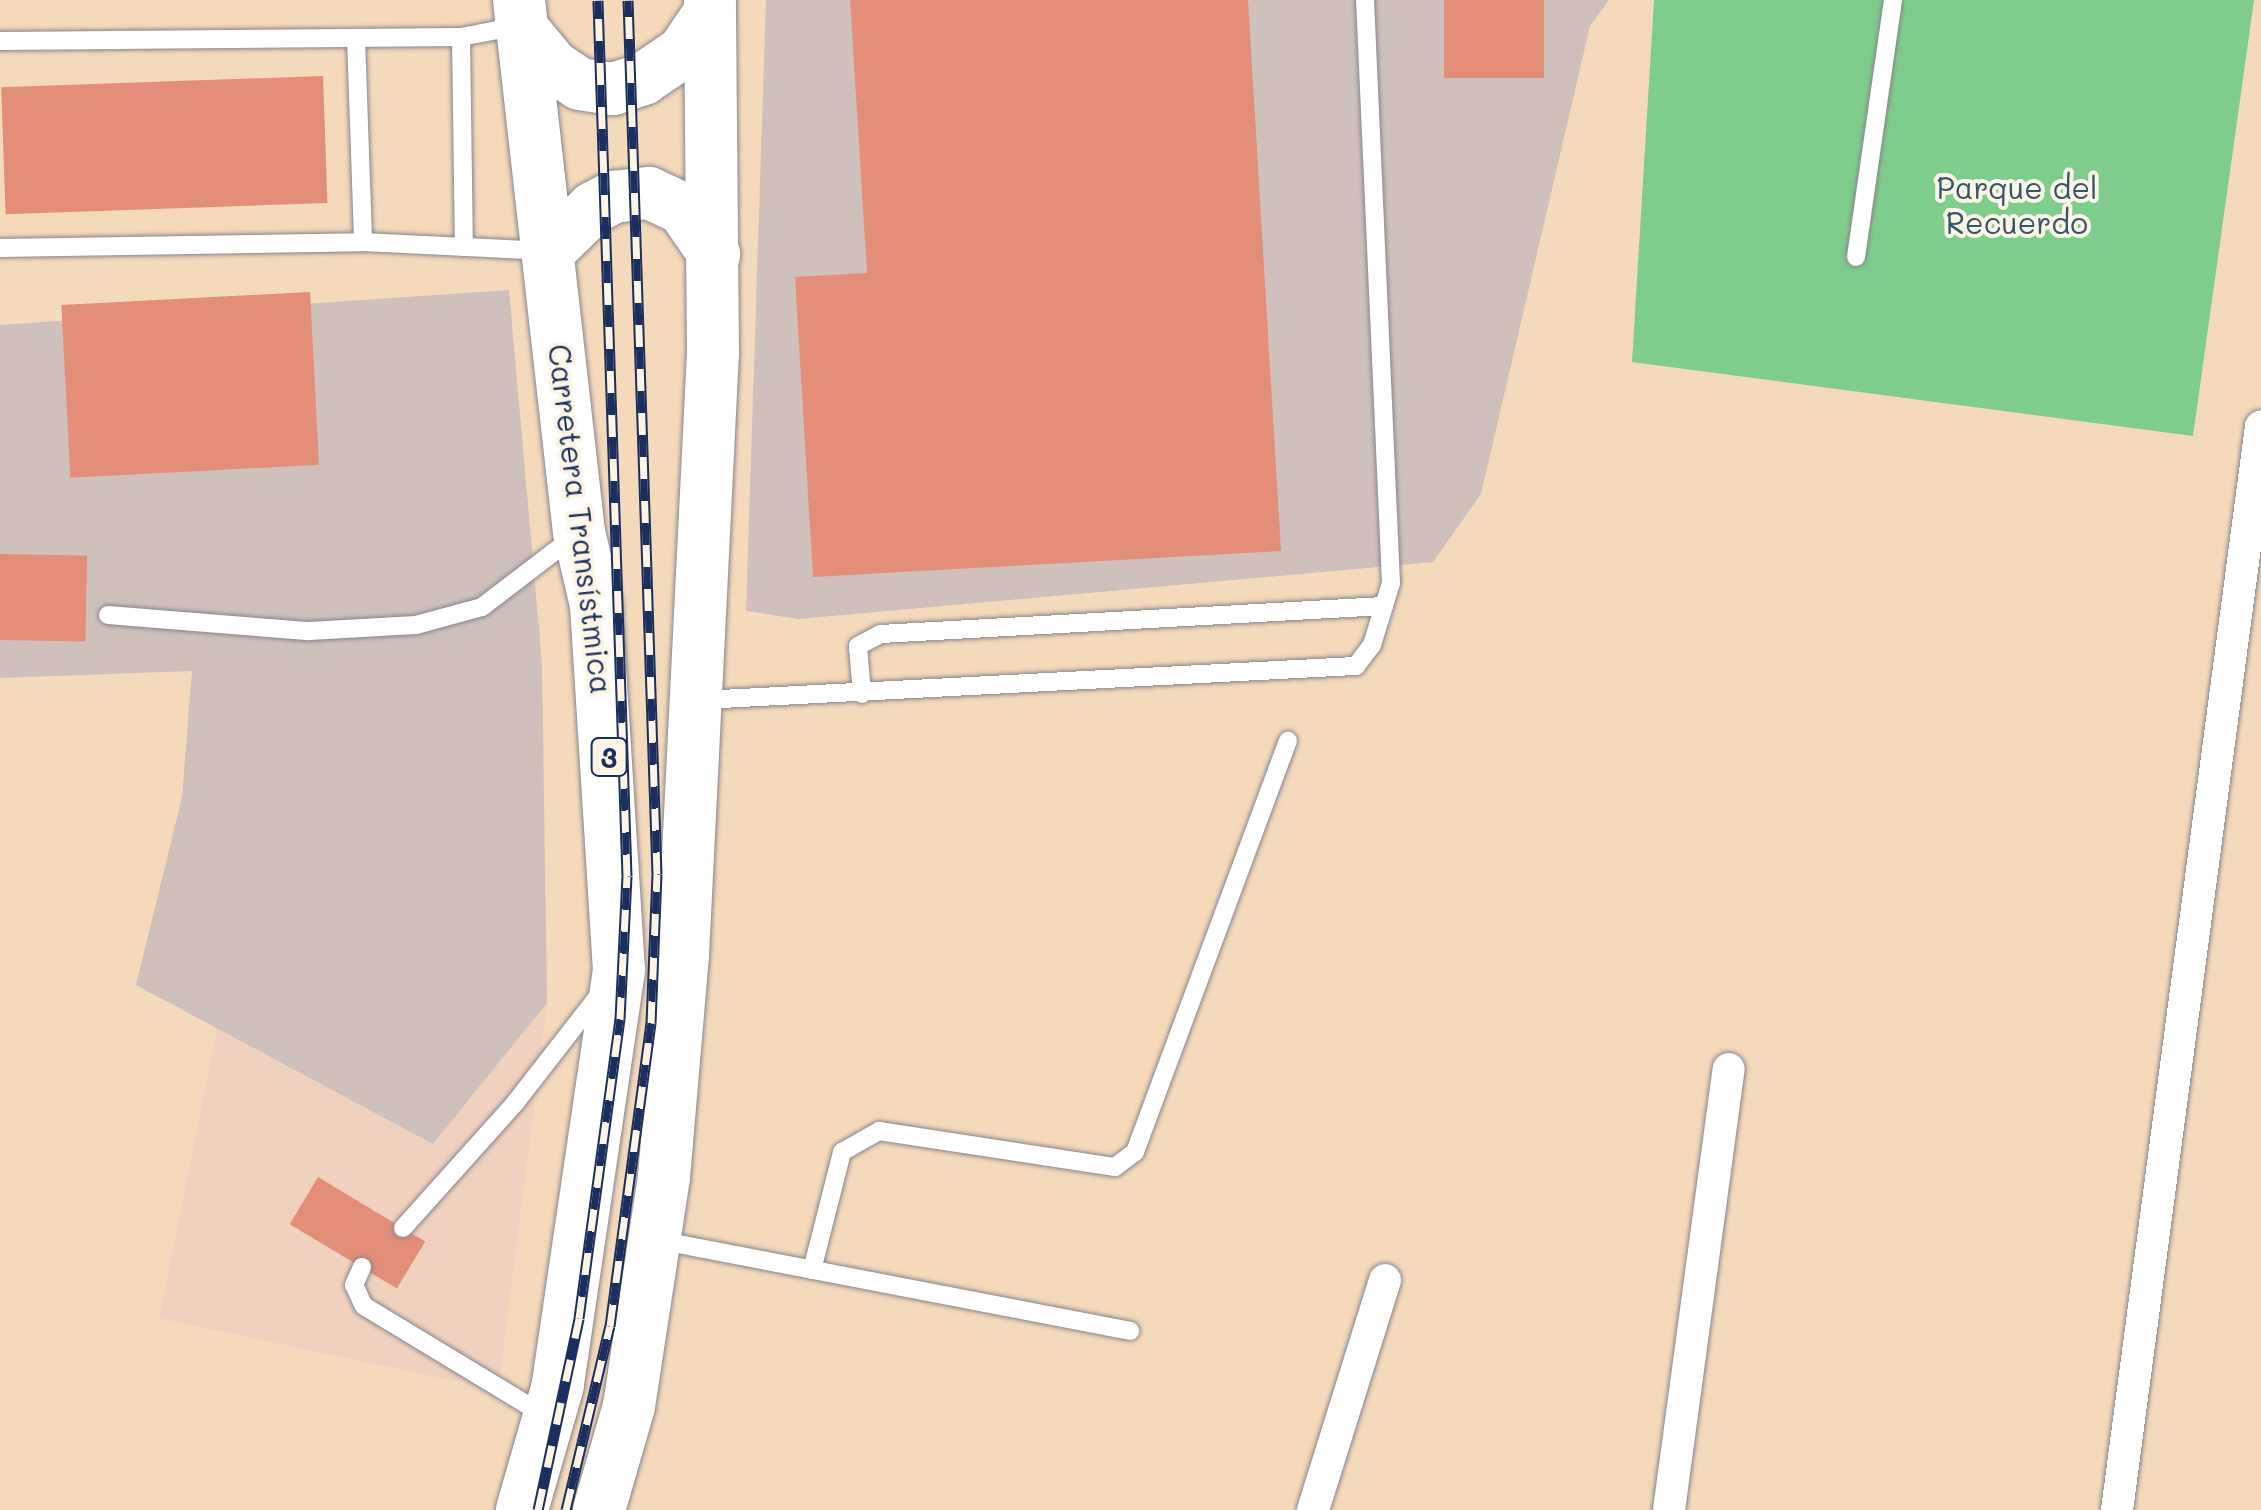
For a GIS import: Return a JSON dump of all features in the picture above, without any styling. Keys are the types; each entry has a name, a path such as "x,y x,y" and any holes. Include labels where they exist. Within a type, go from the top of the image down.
{"main road":[{"path":"520,13 553,66 580,84 613,89 643,79 683,52 710,6"},
{"path":"598,1510 628,1406 653,1239 684,956 691,700 714,254 710,6"},
{"name":"Carretera Transístmica","path":"520,13 579,532 598,623 619,970 590,1188 548,1418 522,1510"},
{"path":"549,251 593,208 614,197 649,193 683,208 714,254"}],"street":[{"path":"2117,1510 2250,594 2261,427"},
{"path":"1670,1510 1729,1069"},
{"path":"1313,1510 1386,1280"}],"lane":[{"path":"691,700 1332,672 1356,666 1372,646 1391,583 1365,0"},
{"path":"1856,257 1893,0"},
{"path":"0,41 462,38 520,13"},
{"path":"356,38 362,242"},
{"path":"462,38 464,247"},
{"path":"0,248 362,242 549,251"},
{"path":"108,615 309,630 416,625 482,607 579,532"},
{"path":"862,694 858,646 881,634 1384,606"},
{"path":"812,1270 842,1152 879,1131 1115,1167 1135,1152 1288,740"},
{"path":"403,1228 515,1103 619,970"},
{"path":"653,1239 1130,1331"},
{"path":"362,1268 354,1285 364,1306 548,1418"}],"shaded area":[{"path":"766,0 1609,0 1590,26 1481,494 1433,562 798,619 746,611"},
{"path":"509,290 542,663 547,1003 433,1144 136,985 182,797 192,671 0,678 0,325"},
{"path":"547,1003 498,1390 159,1318 217,1029 433,1144"}],"green space":[{"name":"Parque del Recuerdo","path":"1654,0 2254,0 2193,436 1632,362"}],"building":[{"path":"850,0 1248,0 1281,551 813,577 795,277 867,273"},
{"path":"1444,0 1544,0 1544,78 1444,78"},
{"path":"323,76 327,203 6,214 1,87"},
{"path":"310,292 319,465 70,478 61,305"},
{"path":"0,554 87,556 85,642 0,640"},
{"path":"318,1177 425,1241 397,1289 290,1224"}],"railway":[{"path":"538,1510 579,1318 620,1019 627,876 598,0"},
{"path":"566,1510 610,1326 651,1023 657,874 628,0"}]}
